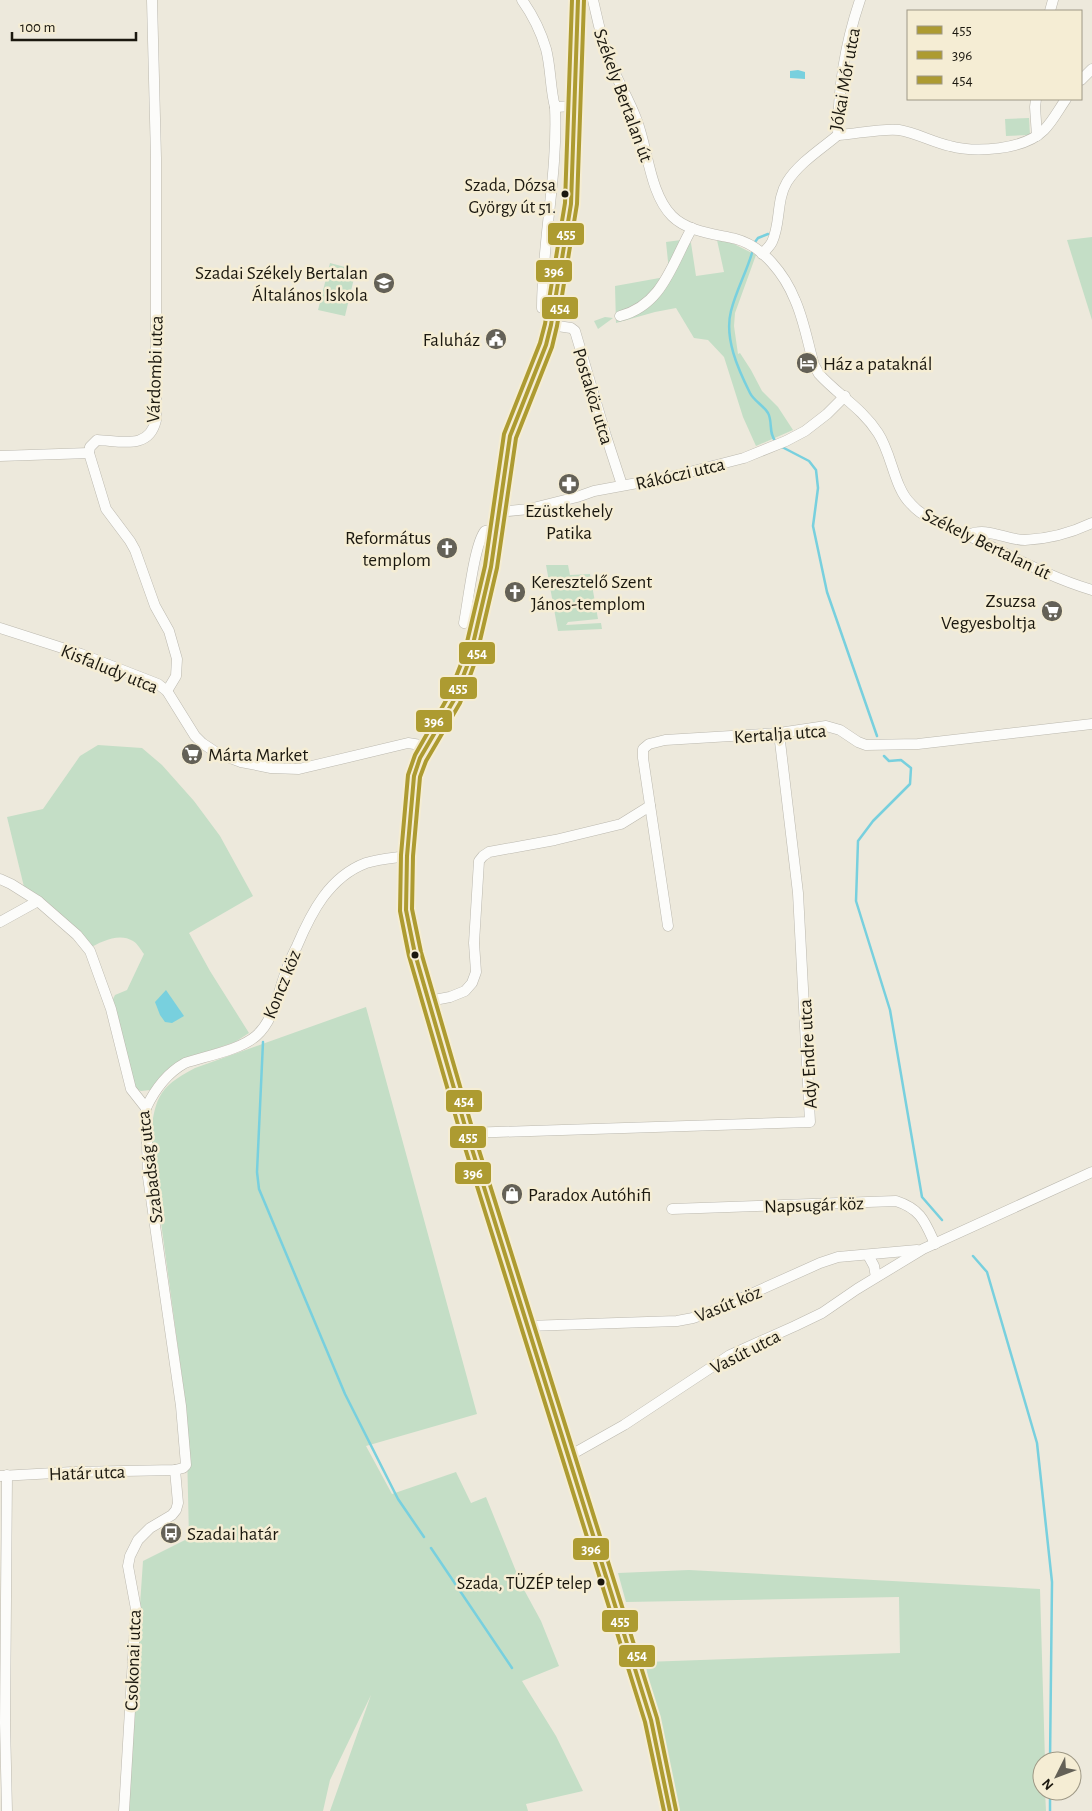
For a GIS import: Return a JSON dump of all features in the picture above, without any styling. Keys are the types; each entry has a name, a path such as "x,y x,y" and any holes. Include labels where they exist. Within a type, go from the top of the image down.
{"main road":[{"path":"578,0 571,204 554,310 546,346 510,436 489,575 466,671 454,700 420,758 414,776 407,856 406,910 415,954 467,1134 651,1720 670,1811"}],"street":[{"name":"Várdombi utca","path":"89,453 90,447 97,440 135,441 145,439 152,433 156,420 156,158 152,0"},
{"path":"522,0 533,19 546,49 551,92 555,108 555,164 549,207 542,301 542,308 554,310"},
{"name":"Székely Bertalan út","path":"593,0 609,61 636,119 662,203 678,222 692,228 747,243 762,254 790,288 796,302 814,365 819,374 868,419 878,433 892,462 900,490 910,504 923,514 1039,570 1092,590"},
{"name":"Jókai Mór utca","path":"762,254 772,242 779,203 787,183 796,170 838,135 841,76 850,30 860,0"},
{"path":"1082,79 1092,69"},
{"path":"1036,100 1036,136"},
{"path":"838,135 897,130 920,135 949,146 971,150 986,150 1014,144 1036,136 1045,129 1065,100"},
{"path":"555,108 574,106"},
{"path":"620,316 638,310 664,284 692,228"},
{"name":"Postaköz utca","path":"551,325 573,328 622,485"},
{"name":"Rákóczi utca","path":"498,512 528,509 594,491 670,477 744,458 786,441 817,422 844,396"},
{"path":"0,456 89,453 106,509 135,550 155,606 169,631 177,659 176,676 167,692"},
{"path":"968,536 982,530 1014,539 1037,539 1064,534 1092,523"},
{"path":"464,623 482,535 485,531 497,528"},
{"name":"Kisfaludy utca","path":"0,628 115,666 158,684 167,692 195,736 208,749 224,757 241,762 271,768 299,769 408,743 427,746"},
{"name":"Kertalja utca","path":"668,926 643,758 643,749 649,744 665,740 779,733 826,726 840,730 866,745 918,744 1092,724"},
{"name":"Ady Endre utca","path":"467,1134 810,1122 798,893 779,733"},
{"path":"429,1001 465,992 472,983 476,972 474,943 480,861 483,856 489,852 555,840 621,824 650,806"},
{"name":"Koncz köz","path":"146,1108 161,1083 178,1067 185,1063 240,1046 262,1030 274,1008 285,974 308,920 321,899 333,885 343,876 367,863 407,856"},
{"name":"Szabadság utca","path":"0,879 38,901 77,935 90,951 111,1009 131,1089 146,1108 148,1168 181,1406 186,1465 175,1470"},
{"path":"0,922 38,901"},
{"path":"923,1249 1092,1173"},
{"name":"Napsugár köz","path":"672,1209 896,1201 914,1209 927,1226 935,1244"},
{"name":"Vasút köz","path":"527,1326 676,1321 693,1318 719,1309 820,1263 838,1257 923,1249"},
{"name":"Vasút utca","path":"569,1456 624,1425 730,1355 822,1313 876,1277 923,1249"},
{"path":"868,1255 874,1266 876,1277"},
{"name":"Határ utca","path":"3,1476 73,1472 175,1470"},
{"name":"Csokonai utca","path":"124,1811 136,1609 128,1566 130,1556 138,1540 150,1528 176,1510 178,1503 175,1470"},
{"path":"3,1476 8,1811"}],"green space":[{"path":"1029,118 1030,135 1006,136 1005,119"},
{"path":"1092,237 1092,320 1067,240"},
{"path":"681,240 691,243 696,276 724,272 717,240 732,243 756,255 735,313 734,326 738,354 740,353 762,391 778,407 793,430 756,446 743,417 724,357 708,340 694,338 676,308 616,323 615,286 665,277 669,271 666,242"},
{"path":"330,263 356,270 345,316 318,310"},
{"path":"605,317 613,318 598,329 594,321"},
{"path":"546,565 568,565 570,575 590,574 598,619 568,622 566,625 601,623 602,629 558,631"},
{"path":"98,745 142,748 162,765 194,801 220,836 253,896 189,933 210,971 249,1033 235,1042 188,1058 150,1090 141,1091 136,1089 113,999 115,995 127,990 144,954 134,942 122,937 110,939 89,948 26,895 7,817 43,809 80,756"},
{"path":"366,1007 477,1414 366,1446 392,1494 456,1472 471,1503 486,1497 522,1586 541,1621 559,1666 522,1681 556,1736 583,1791 526,1804 528,1811 330,1811 371,1695 330,1780 323,1811 126,1811 143,1561 189,1538 186,1407 150,1141 156,1105 165,1089 172,1082 195,1068"},
{"path":"689,1570 1040,1589 1045,1751 1032,1751 1032,1801 1046,1801 1046,1811 675,1811 645,1662 900,1653 899,1597 626,1602 618,1573"}],"water":[{"path":"798,70 805,72 805,79 790,78 790,71"},
{"path":"166,990 184,1016 172,1023 165,1022 155,1002"}],"waterway":[{"path":"755,242 758,238 768,234"},
{"path":"752,253 733,304 729,321 729,332 733,353 741,374 752,396 768,413 772,435 776,442"},
{"path":"782,447 809,461 816,470 818,488 813,526 827,592 877,736"},
{"path":"884,756 889,761 901,760 911,768 910,784 873,821 858,841 856,901 890,1010 922,1197 942,1220"},
{"path":"263,1042 257,1172 259,1189 345,1394 398,1499 424,1537"},
{"path":"973,1256 987,1272 1037,1443 1052,1582 1050,1751"},
{"path":"431,1548 512,1668"},
{"path":"1050,1801 1050,1811"}],"transit line":[{"name":"396","path":"572,0 565,203 545,324 540,343 504,434 485,566 463,659 448,697 415,755 408,775 401,855 400,911 409,956 461,1135 645,1722 664,1811"},
{"name":"455","path":"578,0 571,204 551,325 546,345 510,436 491,567 469,661 454,700 420,758 414,776 407,856 406,910 415,954 467,1133 651,1720 670,1811"},
{"name":"454","path":"584,0 577,204 557,326 552,347 516,438 497,568 475,662 460,703 426,761 420,777 413,856 412,909 421,952 473,1131 657,1718 676,1810"}],"place":[{"name":"Szada, Dózsa György út 51.","path":"565,194"},
{"name":"Szadai Székely Bertalan Általános Iskola","path":"384,283"},
{"name":"Faluház","path":"496,339"},
{"name":"Ház a pataknál","path":"807,363"},
{"name":"Ezüstkehely Patika","path":"569,484"},
{"name":"Református templom","path":"447,548"},
{"name":"Keresztelő Szent János-templom","path":"515,592"},
{"name":"Zsuzsa Vegyesboltja","path":"1052,611"},
{"name":"Márta Market","path":"192,754"},
{"name":"Paradox Autóhifi","path":"512,1194"},
{"name":"Szadai határ","path":"171,1533"},
{"name":"Szada, TÜZÉP telep","path":"601,1582"}]}
